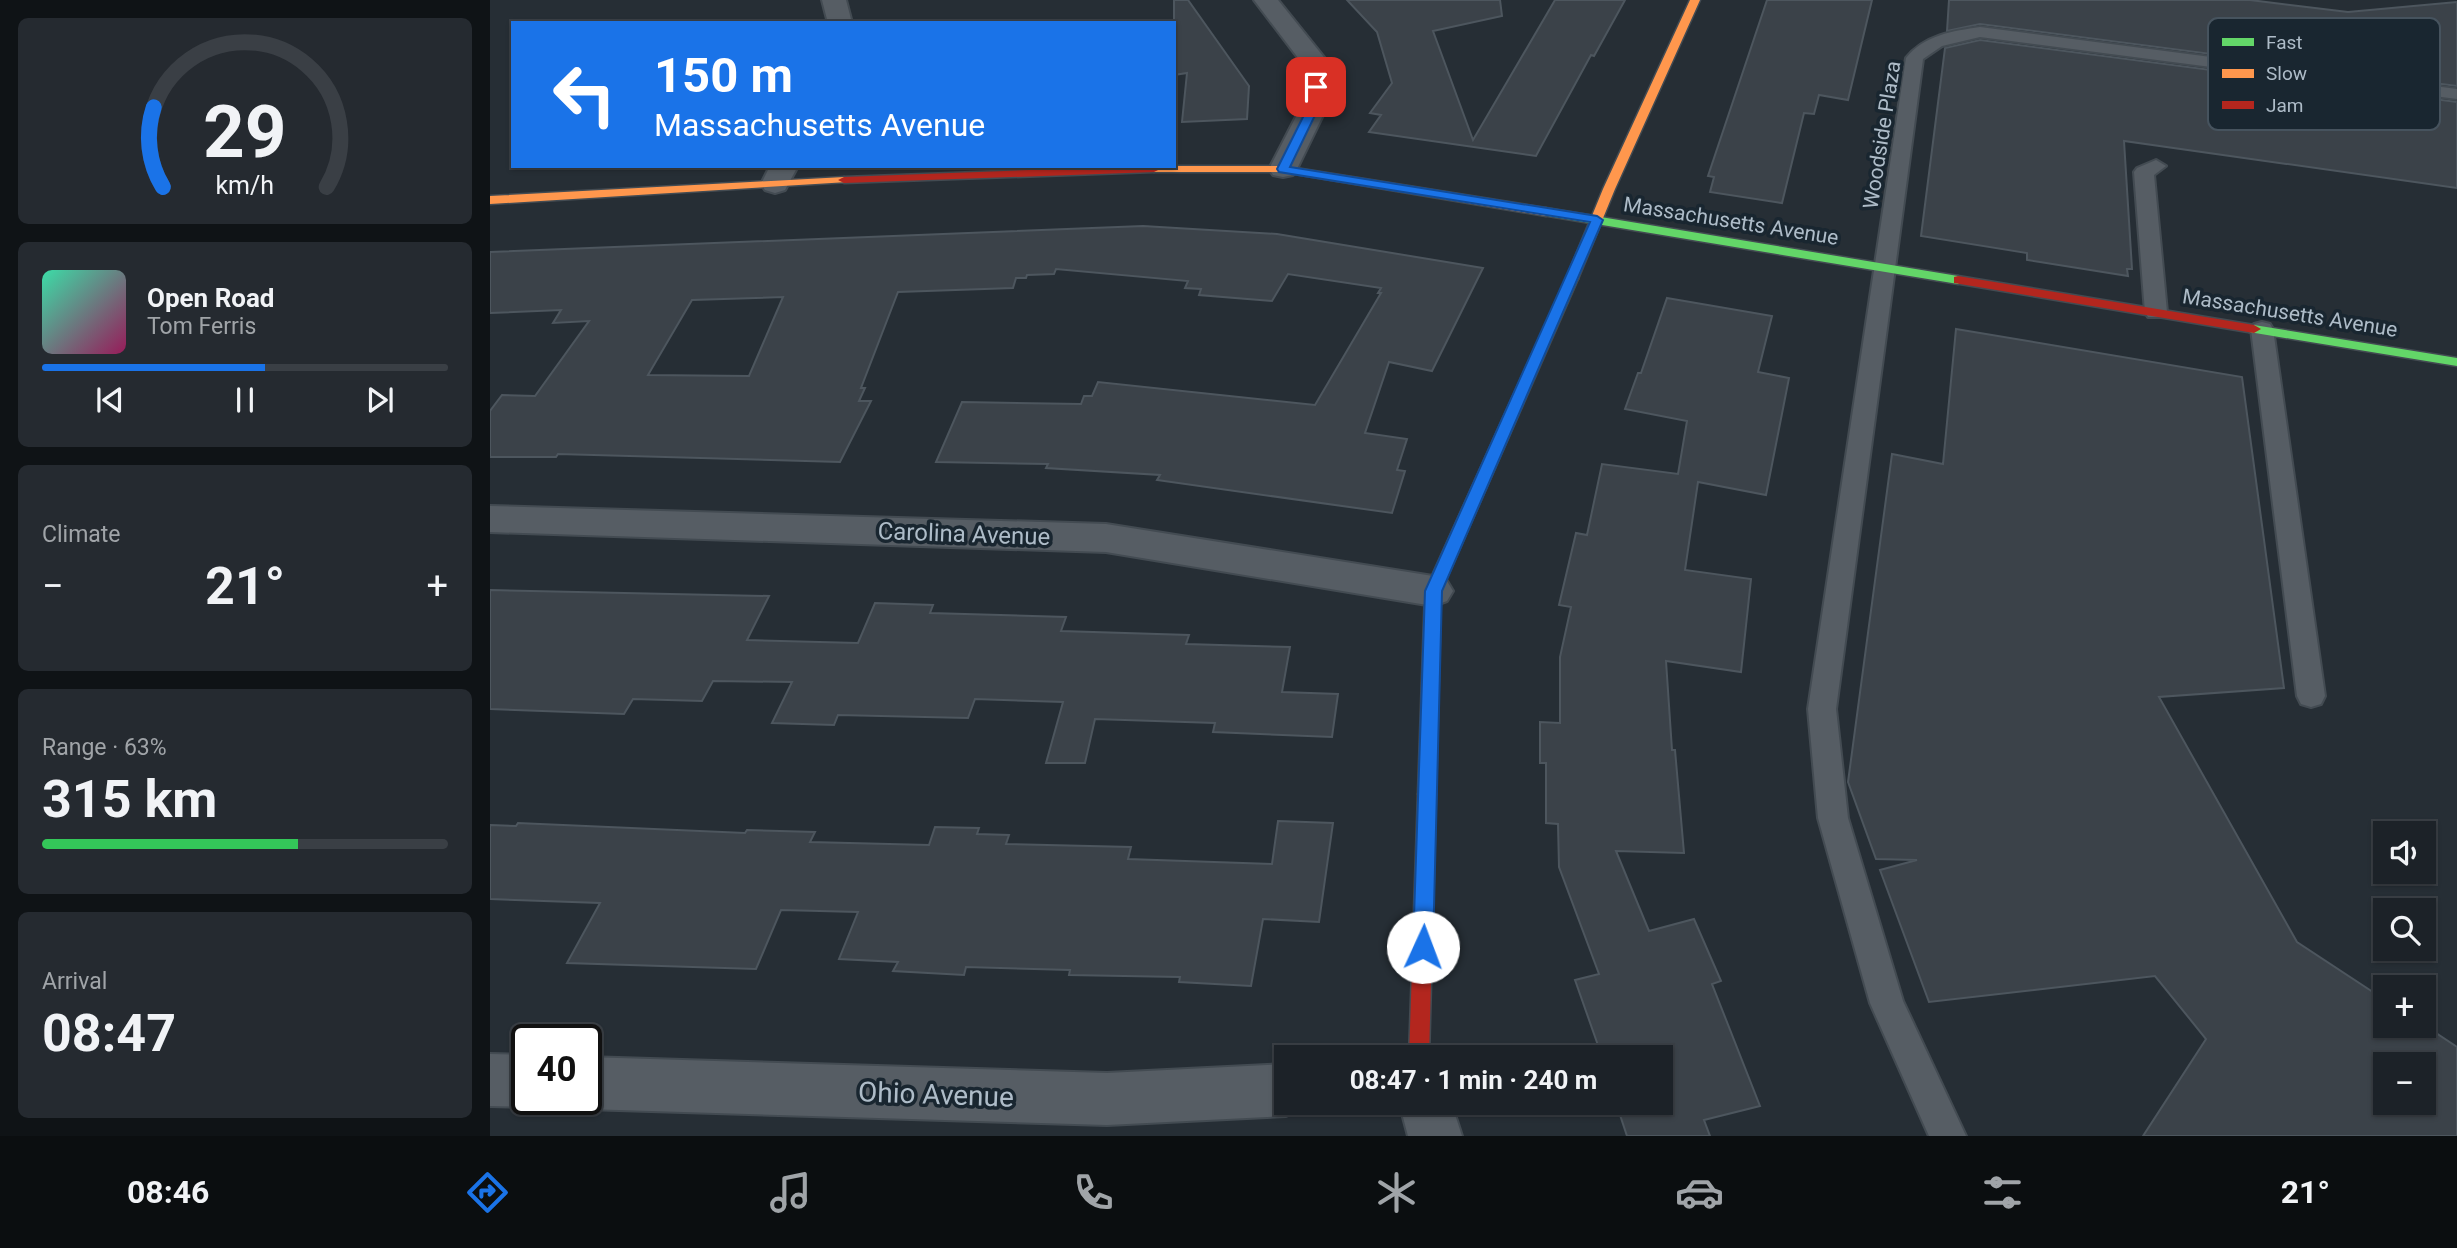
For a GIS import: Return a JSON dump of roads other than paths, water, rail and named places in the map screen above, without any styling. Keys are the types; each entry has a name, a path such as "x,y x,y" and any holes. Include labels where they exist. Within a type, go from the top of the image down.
{"street":[{"path":"834,0 839,21"},
{"path":"1266,0 1318,66 1314,107 1283,169"},
{"path":"1419,1045 1433,591 1695,0"},
{"name":"Massachusetts Avenue","path":"1176,167 1283,169 2457,362"},
{"name":"Massachusetts Avenue","path":"490,200 780,175 1109,168"},
{"name":"Carolina Avenue","path":"490,519 1106,538 1433,591"},
{"path":"490,1080 511,1081"},
{"name":"Ohio Avenue","path":"602,1083 1107,1099 1274,1091"},
{"path":"1429,1115 1436,1136"}],"lane":[{"name":"Woodside Plaza","path":"1884,267 1915,58 1922,48 1960,35 1980,32 2208,62"},
{"path":"2155,166 2144,172 2156,312"},
{"path":"1884,267 1822,709 1833,818 1887,1003 1948,1136"},
{"path":"2262,330 2311,696"}]}
